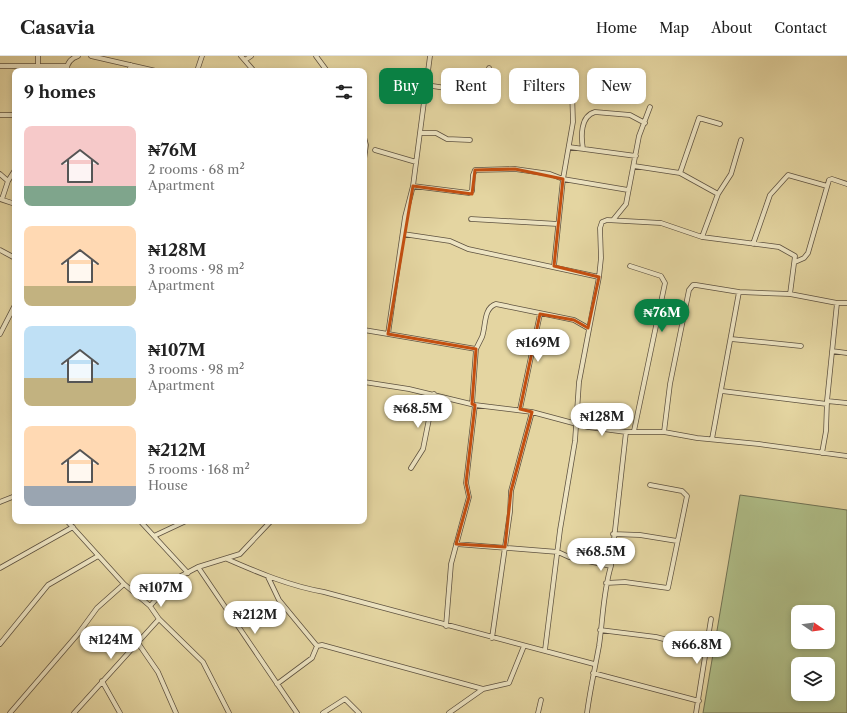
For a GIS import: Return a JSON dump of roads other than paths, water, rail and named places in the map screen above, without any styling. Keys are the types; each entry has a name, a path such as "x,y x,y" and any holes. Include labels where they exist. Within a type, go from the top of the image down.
{"street":[{"path":"38,56 38,66"},
{"path":"67,68 73,58 78,56"},
{"path":"91,56 144,68"},
{"path":"198,68 202,56"},
{"path":"241,56 252,68"},
{"path":"245,60 251,56"},
{"path":"316,56 325,68"},
{"path":"428,68 430,56"},
{"path":"0,66 38,66 57,68"},
{"path":"388,334 403,234 413,186 424,104"},
{"path":"554,266 563,179 573,122 572,104"},
{"path":"613,220 626,204 639,136 650,107"},
{"path":"583,149 582,128 586,119 591,113 595,112 630,115 645,123"},
{"path":"0,115 12,115"},
{"path":"680,173 699,118 720,124"},
{"path":"420,133 436,133 447,139 470,140"},
{"path":"702,237 718,194 731,174 741,140"},
{"path":"569,148 636,156"},
{"path":"375,150 416,162"},
{"path":"634,166 680,173 718,194"},
{"path":"413,186 470,193 472,191 473,175 475,170 515,169 550,174 563,179 628,190"},
{"path":"0,174 8,181"},
{"path":"753,244 770,195 788,174 827,186"},
{"path":"12,175 1,199 12,203"},
{"path":"795,262 804,258 808,253 829,180 832,179 847,184"},
{"path":"471,219 558,224"},
{"path":"545,650 577,425 575,416 579,382 588,328 599,277 601,258 600,228 602,222 613,220 661,223 702,237 779,247 795,256 790,294"},
{"path":"403,234 450,241 468,249 554,266 599,277"},
{"path":"0,250 12,256"},
{"path":"630,266 661,276 664,283 634,431"},
{"path":"664,432 670,384 689,290 693,285 739,292 790,294 837,303 847,303"},
{"path":"712,439 739,292"},
{"path":"822,453 826,430 827,402 837,303"},
{"path":"446,626 451,564 469,496 466,483 476,349 482,337 488,311 492,305 506,305 540,314 574,320 588,328"},
{"path":"0,334 12,311"},
{"path":"520,409 540,314"},
{"path":"367,330 476,349"},
{"path":"730,339 801,346"},
{"path":"832,352 847,353"},
{"path":"367,383 434,394 473,405 520,409 577,425 626,432 664,432 847,456"},
{"path":"722,390 847,404"},
{"path":"411,468 423,449 434,394"},
{"path":"492,638 510,512 511,491 532,412"},
{"path":"587,713 606,583 611,566 626,432"},
{"path":"606,583 625,582 668,588 687,496 682,491 650,485"},
{"path":"0,502 12,497"},
{"path":"143,524 188,573"},
{"path":"154,536 180,524"},
{"path":"150,606 171,583 198,567 240,554 268,524"},
{"path":"0,568 72,526 124,584 150,606 160,619 203,662 229,713"},
{"path":"614,534 640,535 677,540"},
{"path":"456,544 558,552 568,557 584,559 611,566"},
{"path":"0,644 48,585 98,556"},
{"path":"227,559 268,577 302,588 324,592 446,626 545,650 594,664"},
{"path":"198,567 297,713"},
{"path":"268,577 279,600 317,646"},
{"path":"10,713 78,634 97,608 124,584"},
{"path":"74,713 102,680 160,619"},
{"path":"696,713 711,620"},
{"path":"600,630 656,638 706,650"},
{"path":"138,643 158,672 176,713"},
{"path":"317,646 322,645 354,653 483,689"},
{"path":"277,684 312,658 317,646"},
{"path":"449,713 483,689 509,683 524,646"},
{"path":"592,673 699,701"},
{"path":"102,680 120,713"},
{"path":"323,713 345,699 359,713"},
{"path":"538,713 541,700"}]}
